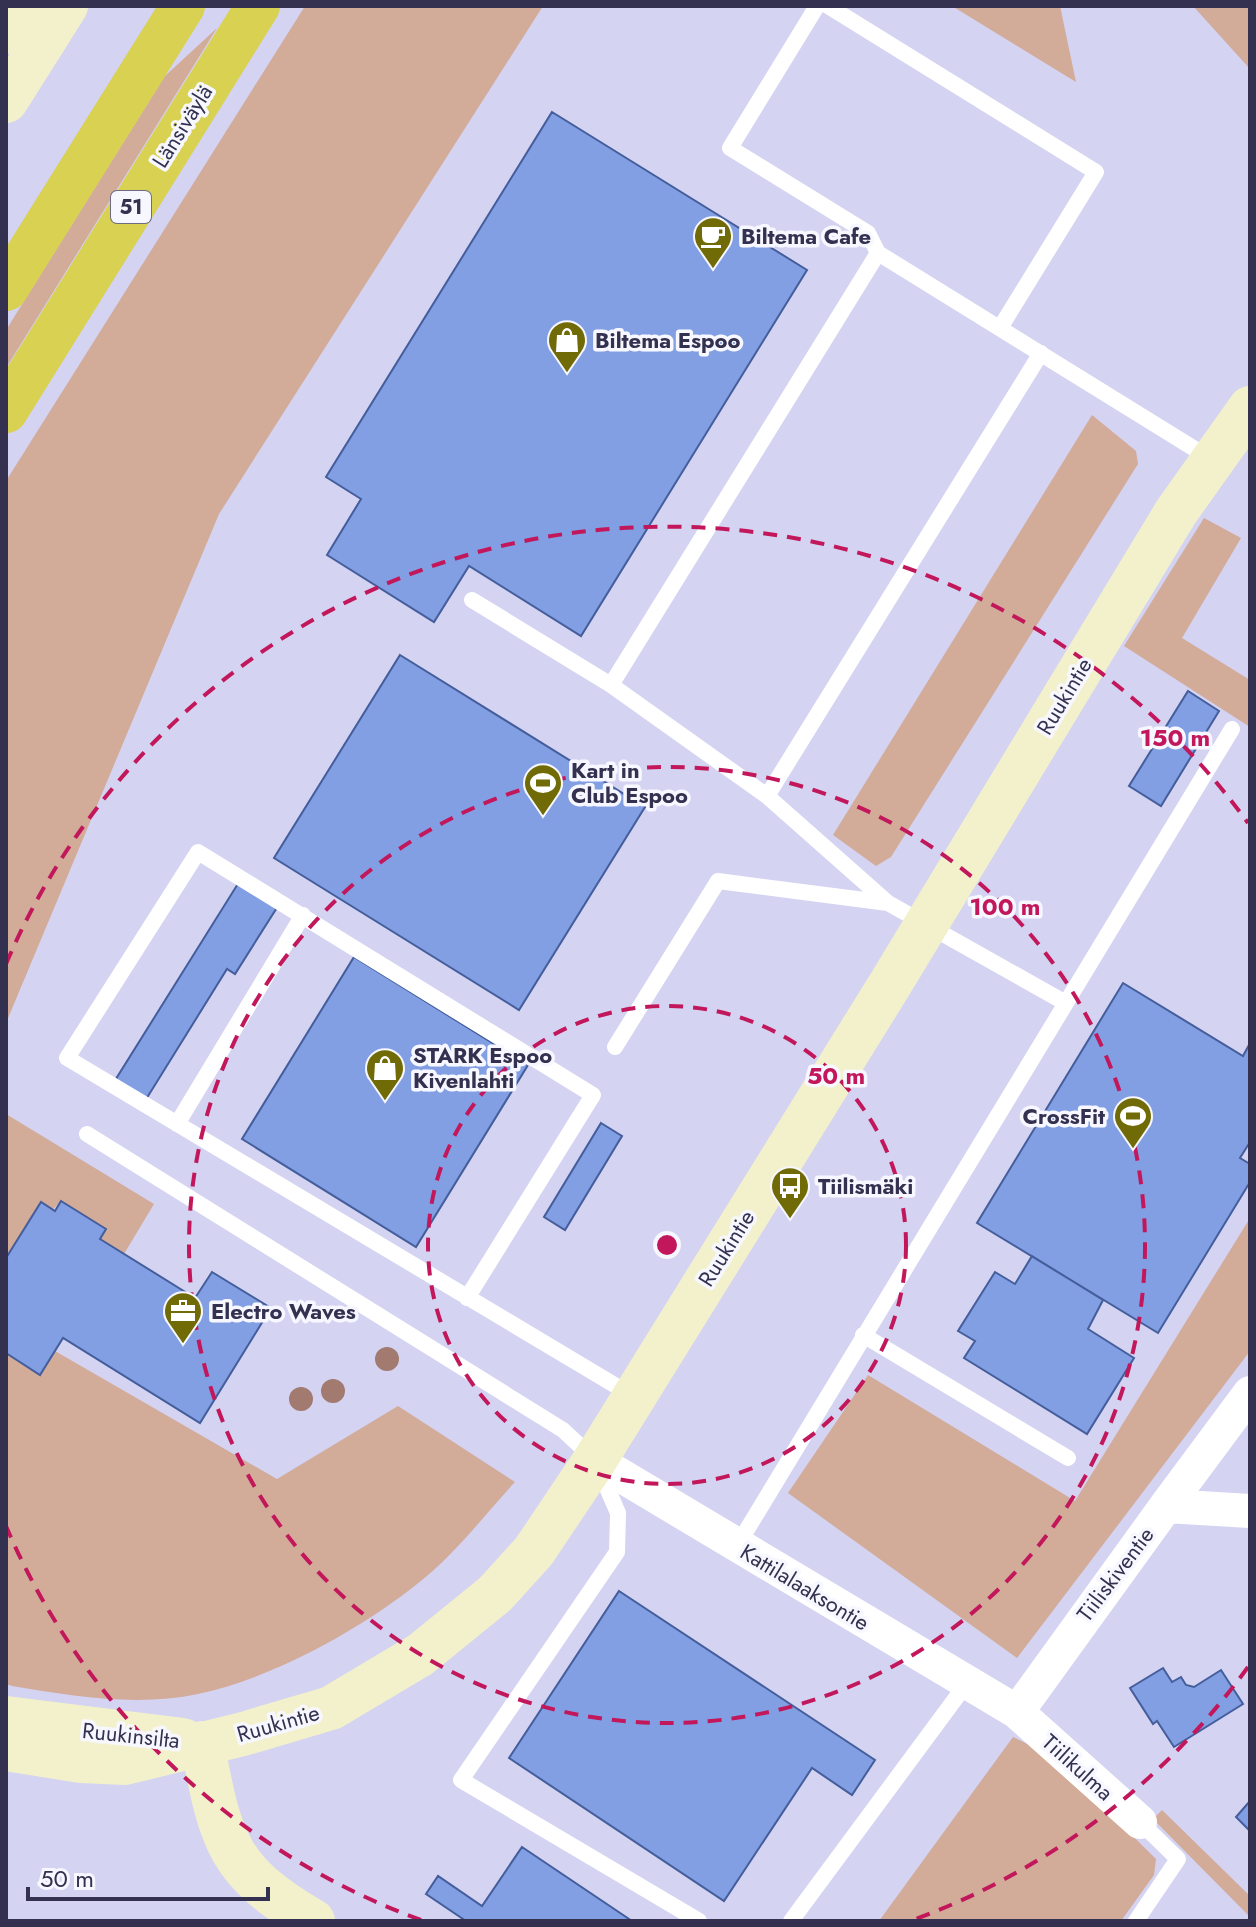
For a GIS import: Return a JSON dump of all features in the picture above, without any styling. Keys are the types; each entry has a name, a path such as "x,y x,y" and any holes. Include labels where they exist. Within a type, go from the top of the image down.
{"highway":[{"path":"6,289 183,6"},
{"name":"Länsiväylä","path":"6,411 258,6"}],"street":[{"path":"6,32 22,6"},
{"path":"6,101 66,6"},
{"name":"Ruukintie","path":"202,1743 331,1708 420,1655 495,1594 534,1551 595,1460 1211,459 1250,408"},
{"path":"1166,1506 1250,1393"},
{"name":"Kattilalaaksontie","path":"595,1460 1017,1712"},
{"name":"Tiiliskiventie","path":"1017,1712 1037,1680 1166,1506 1250,1511"},
{"name":"Tiilikulma","path":"1017,1712 1140,1822"},
{"name":"Ruukinsilta","path":"6,1718 202,1743"},
{"path":"202,1743 211,1791 235,1861 273,1898 313,1921"},
{"name":"Ruukinsilta","path":"6,1749 81,1761 125,1763 202,1743"}],"lane":[{"path":"817,6 730,148 868,233 878,253 1211,459"},
{"path":"828,6 1096,172 1000,328"},
{"path":"611,685 878,253"},
{"path":"767,796 1041,353"},
{"path":"472,600 611,685 767,796 888,903 1064,1002"},
{"path":"737,1546 1232,729"},
{"path":"467,1298 593,1095 198,852 67,1058 467,1298 634,1397"},
{"path":"615,1047 718,881 888,903"},
{"path":"177,1124 303,915"},
{"path":"87,1134 563,1430 595,1460 618,1513 617,1552 461,1780 699,1921"},
{"path":"863,1335 1068,1458"},
{"path":"791,1921 967,1683"},
{"path":"1136,1921 1178,1859 1140,1822"}],"shaded area":[{"path":"305,6 543,6 219,514 6,1023 6,481"},
{"path":"952,6 1060,6 1076,82"},
{"path":"1193,6 1250,6 1250,69"},
{"path":"217,28 6,368 6,330 165,76"},
{"path":"1092,415 1136,451 1138,464 891,857 876,866 833,835"},
{"path":"1204,518 1241,538 1182,638 1250,680 1250,727 1124,646"},
{"path":"6,1114 154,1204 124,1254 100,1239 105,1228 61,1201 6,1258"},
{"path":"1250,1218 1250,1351 1017,1658 788,1493 868,1375 1075,1501"},
{"path":"55,1351 277,1479 398,1406 515,1482 451,1553 404,1594 320,1647 258,1676 198,1694 152,1700 81,1696 12,1686 6,1684 6,1353 40,1374"},
{"path":"1013,1737 1051,1755 1156,1859 1154,1875 1121,1921 879,1921"},
{"path":"1162,1810 1250,1896 1250,1917 1153,1819"}],"building":[{"name":"Biltema Espoo","path":"552,112 807,270 581,636 469,566 434,622 327,555 361,499 326,477"},
{"path":"400,655 645,807 519,1010 274,858"},
{"path":"1188,691 1219,711 1161,806 1129,786"},
{"path":"239,882 278,906 235,974 227,969 145,1101 114,1082"},
{"name":"STARK Espoo Kivenlahti","path":"354,957 528,1065 416,1247 242,1139"},
{"name":"CrossFit","path":"1123,983 1243,1056 1250,1043 1250,1142 1240,1158 1250,1164 1250,1182 1158,1333 977,1223"},
{"path":"601,1123 622,1136 565,1230 544,1217"},
{"path":"61,1201 106,1229 100,1239 195,1298 212,1272 271,1308 200,1423 63,1338 40,1375 6,1353 6,1258 41,1202 55,1211"},
{"path":"1032,1256 1103,1300 1088,1329 1134,1358 1087,1434 964,1358 975,1341 958,1331 995,1272 1015,1284"},
{"path":"619,1591 875,1760 852,1795 812,1768 724,1901 509,1758"},
{"path":"1163,1668 1172,1682 1181,1677 1186,1685 1194,1687 1221,1670 1243,1704 1174,1747 1157,1721 1153,1724 1130,1688"},
{"path":"1250,1801 1250,1831 1236,1817"},
{"path":"522,1847 632,1921 466,1921 426,1894 438,1876 482,1906"}],"place":[{"name":"Biltema Cafe","path":"713,270"},
{"name":"Biltema Espoo","path":"567,374"},
{"name":"Kart in Club Espoo","path":"543,817"},
{"name":"STARK Espoo Kivenlahti","path":"385,1102"},
{"name":"CrossFit","path":"1133,1150"},
{"name":"Tiilismäki","path":"790,1220"},
{"name":"Electro Waves","path":"183,1345"}]}
